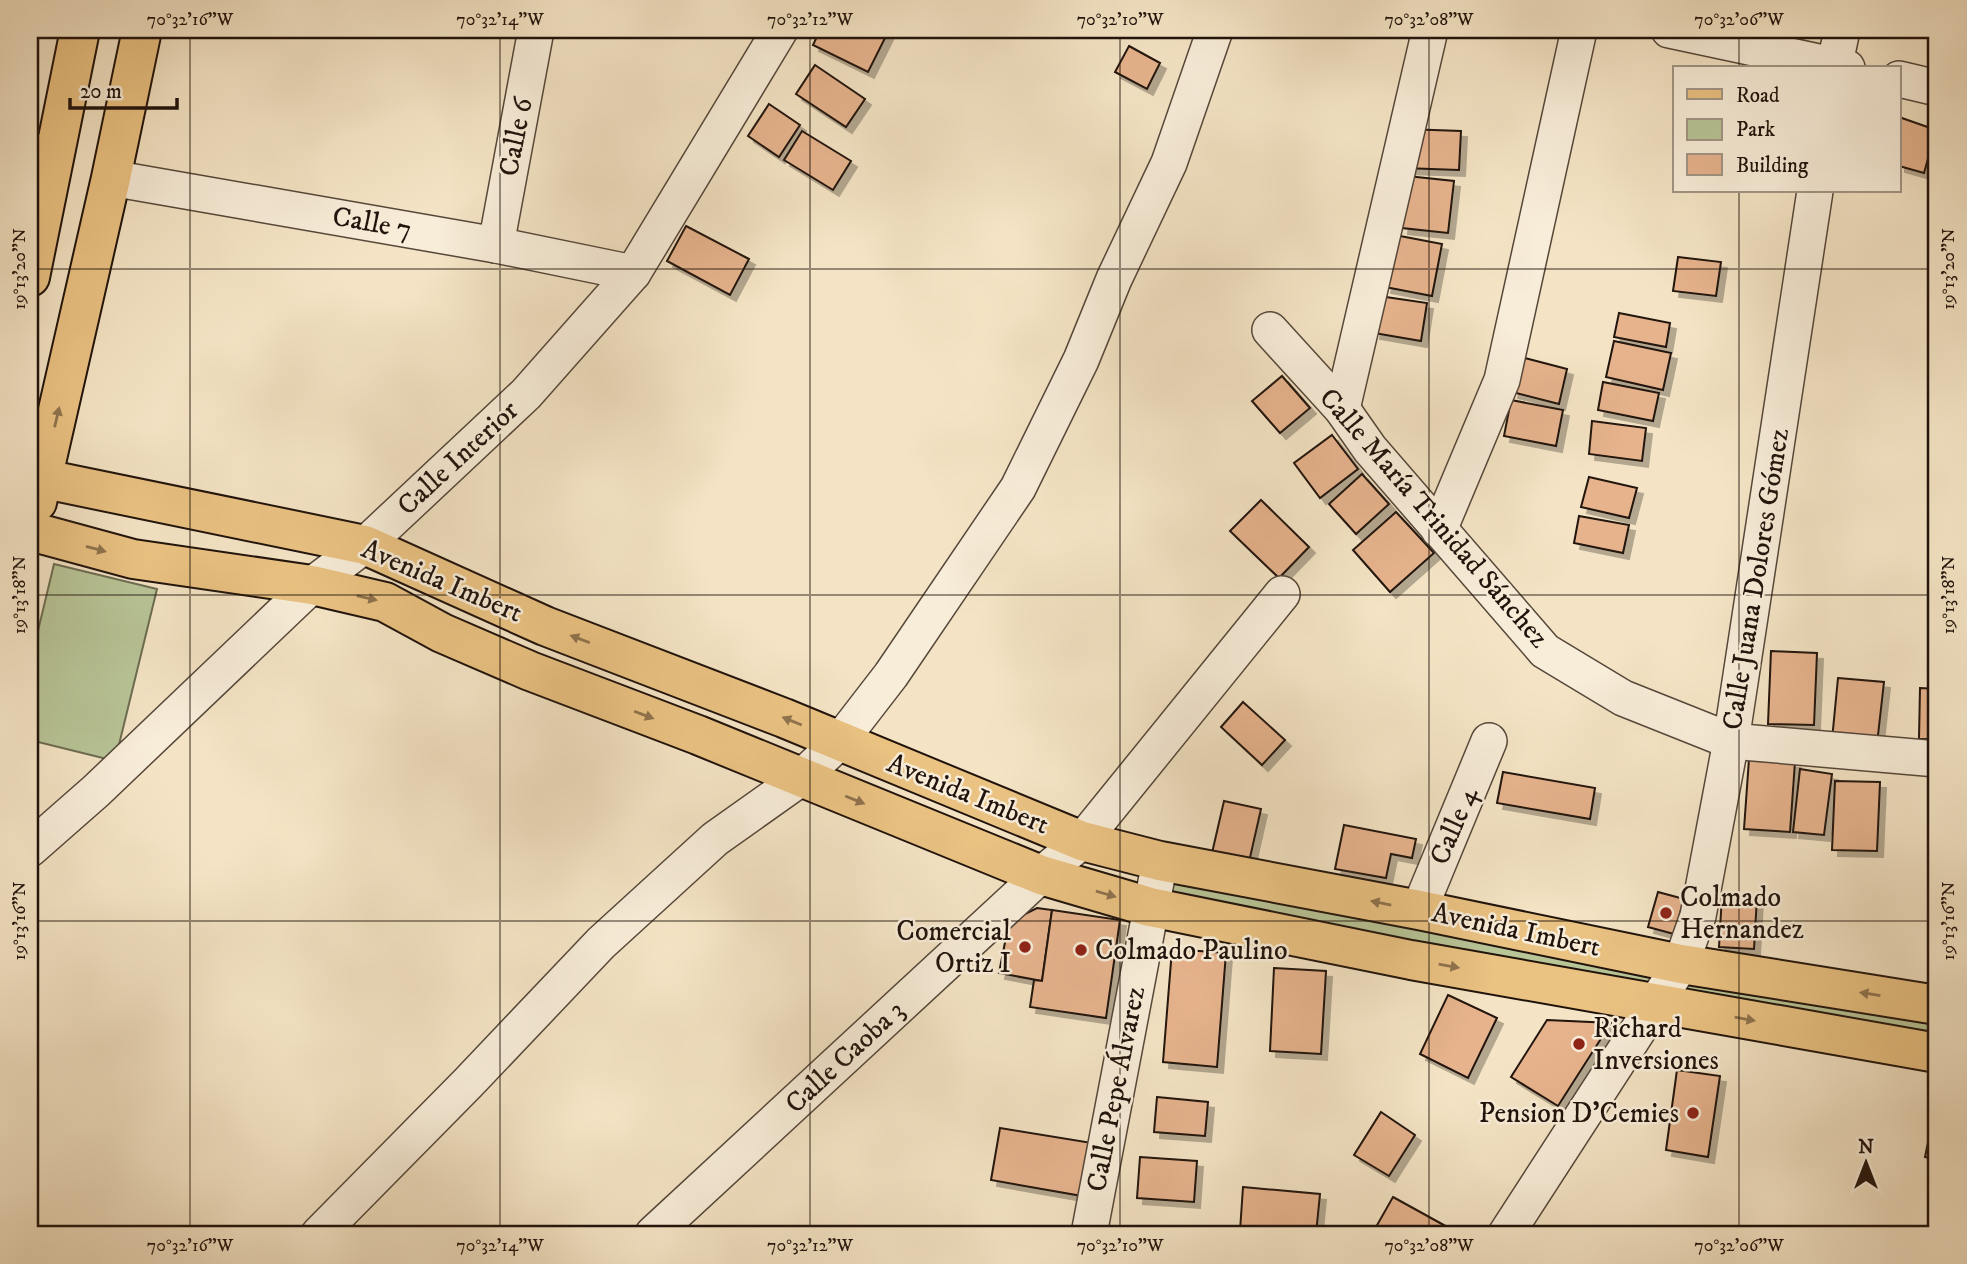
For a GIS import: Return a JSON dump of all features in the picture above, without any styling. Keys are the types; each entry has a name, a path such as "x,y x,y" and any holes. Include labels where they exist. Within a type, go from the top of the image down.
{"main road":[{"path":"30,273 42,154 80,30"},
{"path":"30,532 36,477 111,178 142,30"},
{"name":"Avenida Imbert","path":"36,477 365,545 545,626 840,741 1082,841 1160,861 1419,910 1681,964 1937,1005"},
{"name":"Avenida Imbert","path":"30,532 133,559 312,584 385,602 442,633 530,671 1041,875 1150,907 1411,960 1937,1053"}],"street":[{"name":"Calle 6","path":"496,245 536,30"},
{"name":"Calle Interior","path":"30,849 96,791 312,584 365,545 526,394 633,274 780,30"},
{"path":"319,1234 601,943 715,839 801,778 840,741 898,665 1018,488 1081,360 1114,279 1169,163 1215,30"},
{"path":"1342,409 1430,30"},
{"path":"1439,530 1502,380 1579,30"},
{"path":"1669,30 1833,66"},
{"path":"1838,66 1842,30"},
{"path":"1900,79 1937,88"},
{"name":"Calle 7","path":"111,178 496,245 633,274"},
{"name":"Calle Juana Dolores Gómez","path":"1506,1234 1681,964 1698,916 1731,741 1815,192"},
{"name":"Calle María Trinidad Sánchez","path":"1270,330 1342,409 1370,449 1545,651 1623,698 1731,741 1937,758"},
{"name":"Calle Caoba 3","path":"653,1234 1041,875 1082,841 1282,594"},
{"name":"Calle 4","path":"1419,910 1489,741"},
{"name":"Calle Pepe Álvarez","path":"1089,1234 1160,861"}],"green space":[{"path":"54,564 157,589 115,761 30,740 30,664"},
{"path":"1167,871 1659,969 1657,990 1163,904"},
{"path":"1683,974 1937,1016 1937,1038 1672,991"}],"building":[{"path":"820,30 889,30 868,72 813,45"},
{"path":"1929,30 1937,30 1937,56 1930,55"},
{"path":"1129,46 1160,63 1147,89 1115,72"},
{"path":"815,65 865,99 846,127 796,94"},
{"path":"769,104 800,125 779,157 748,136"},
{"path":"1900,117 1936,130 1924,173 1900,166"},
{"path":"1405,129 1461,131 1459,170 1403,168"},
{"path":"802,131 851,161 833,190 784,160"},
{"path":"1407,176 1454,181 1448,233 1402,228"},
{"path":"686,226 749,259 730,295 667,261"},
{"path":"1395,235 1442,244 1432,296 1385,287"},
{"path":"1678,257 1721,262 1716,296 1673,291"},
{"path":"1379,296 1427,303 1421,341 1374,333"},
{"path":"1619,313 1670,323 1666,347 1614,337"},
{"path":"1614,341 1671,353 1663,390 1606,377"},
{"path":"1521,357 1567,369 1559,404 1512,392"},
{"path":"1282,376 1310,408 1280,433 1252,401"},
{"path":"1603,382 1659,393 1653,421 1598,410"},
{"path":"1511,400 1563,410 1556,446 1504,436"},
{"path":"1592,421 1646,428 1642,461 1589,454"},
{"path":"1332,435 1358,469 1320,498 1294,463"},
{"path":"1362,474 1389,504 1356,534 1329,504"},
{"path":"1589,477 1637,488 1629,518 1581,507"},
{"path":"1261,500 1309,547 1279,578 1230,531"},
{"path":"1396,512 1434,553 1390,592 1353,550"},
{"path":"1579,516 1629,525 1623,553 1574,543"},
{"path":"1771,651 1817,653 1814,725 1768,724"},
{"path":"1838,678 1884,682 1877,744 1832,740"},
{"path":"1920,688 1937,689 1937,739 1919,739"},
{"path":"1243,702 1285,740 1262,765 1221,727"},
{"path":"1749,759 1795,762 1790,832 1744,829"},
{"path":"1800,769 1832,774 1824,835 1793,832"},
{"path":"1503,772 1595,788 1590,819 1497,803"},
{"path":"1835,781 1880,782 1877,851 1832,850"},
{"path":"1224,801 1261,809 1249,862 1212,853"},
{"path":"1344,825 1416,839 1412,858 1391,854 1386,878 1335,869"},
{"name":"Colmado Hernandez","path":"1658,892 1684,899 1674,934 1648,927"},
{"path":"1722,895 1757,897 1754,949 1719,947"},
{"name":"Comercial Ortiz I","path":"1037,908 1052,910 1042,981 999,973 1009,922"},
{"name":"Colmado Paulino","path":"1052,910 1120,920 1106,1018 1030,1007 1034,980 1042,981"},
{"path":"1172,949 1226,953 1217,1067 1163,1062"},
{"path":"1274,968 1326,971 1321,1054 1270,1051"},
{"path":"1448,995 1497,1018 1468,1078 1420,1054"},
{"path":"1547,1020 1611,1023 1558,1106 1511,1077"},
{"name":"Pension D'Cemies","path":"1677,1070 1720,1076 1708,1157 1666,1150"},
{"path":"1157,1097 1208,1102 1205,1136 1154,1132"},
{"path":"1937,1099 1937,1160 1925,1157"},
{"path":"1381,1112 1415,1135 1389,1176 1354,1155"},
{"path":"1000,1128 1092,1143 1082,1196 991,1180"},
{"path":"1140,1157 1197,1161 1194,1202 1137,1198"},
{"path":"1243,1187 1320,1194 1316,1234 1240,1231"},
{"path":"1393,1197 1460,1234 1372,1234"}],"place":[{"name":"Colmado Hernandez","path":"1666,913"},
{"name":"Comercial Ortiz I","path":"1025,947"},
{"name":"Colmado Paulino","path":"1081,950"},
{"name":"Richard Inversiones","path":"1579,1044"},
{"name":"Pension D'Cemies","path":"1693,1113"}]}
